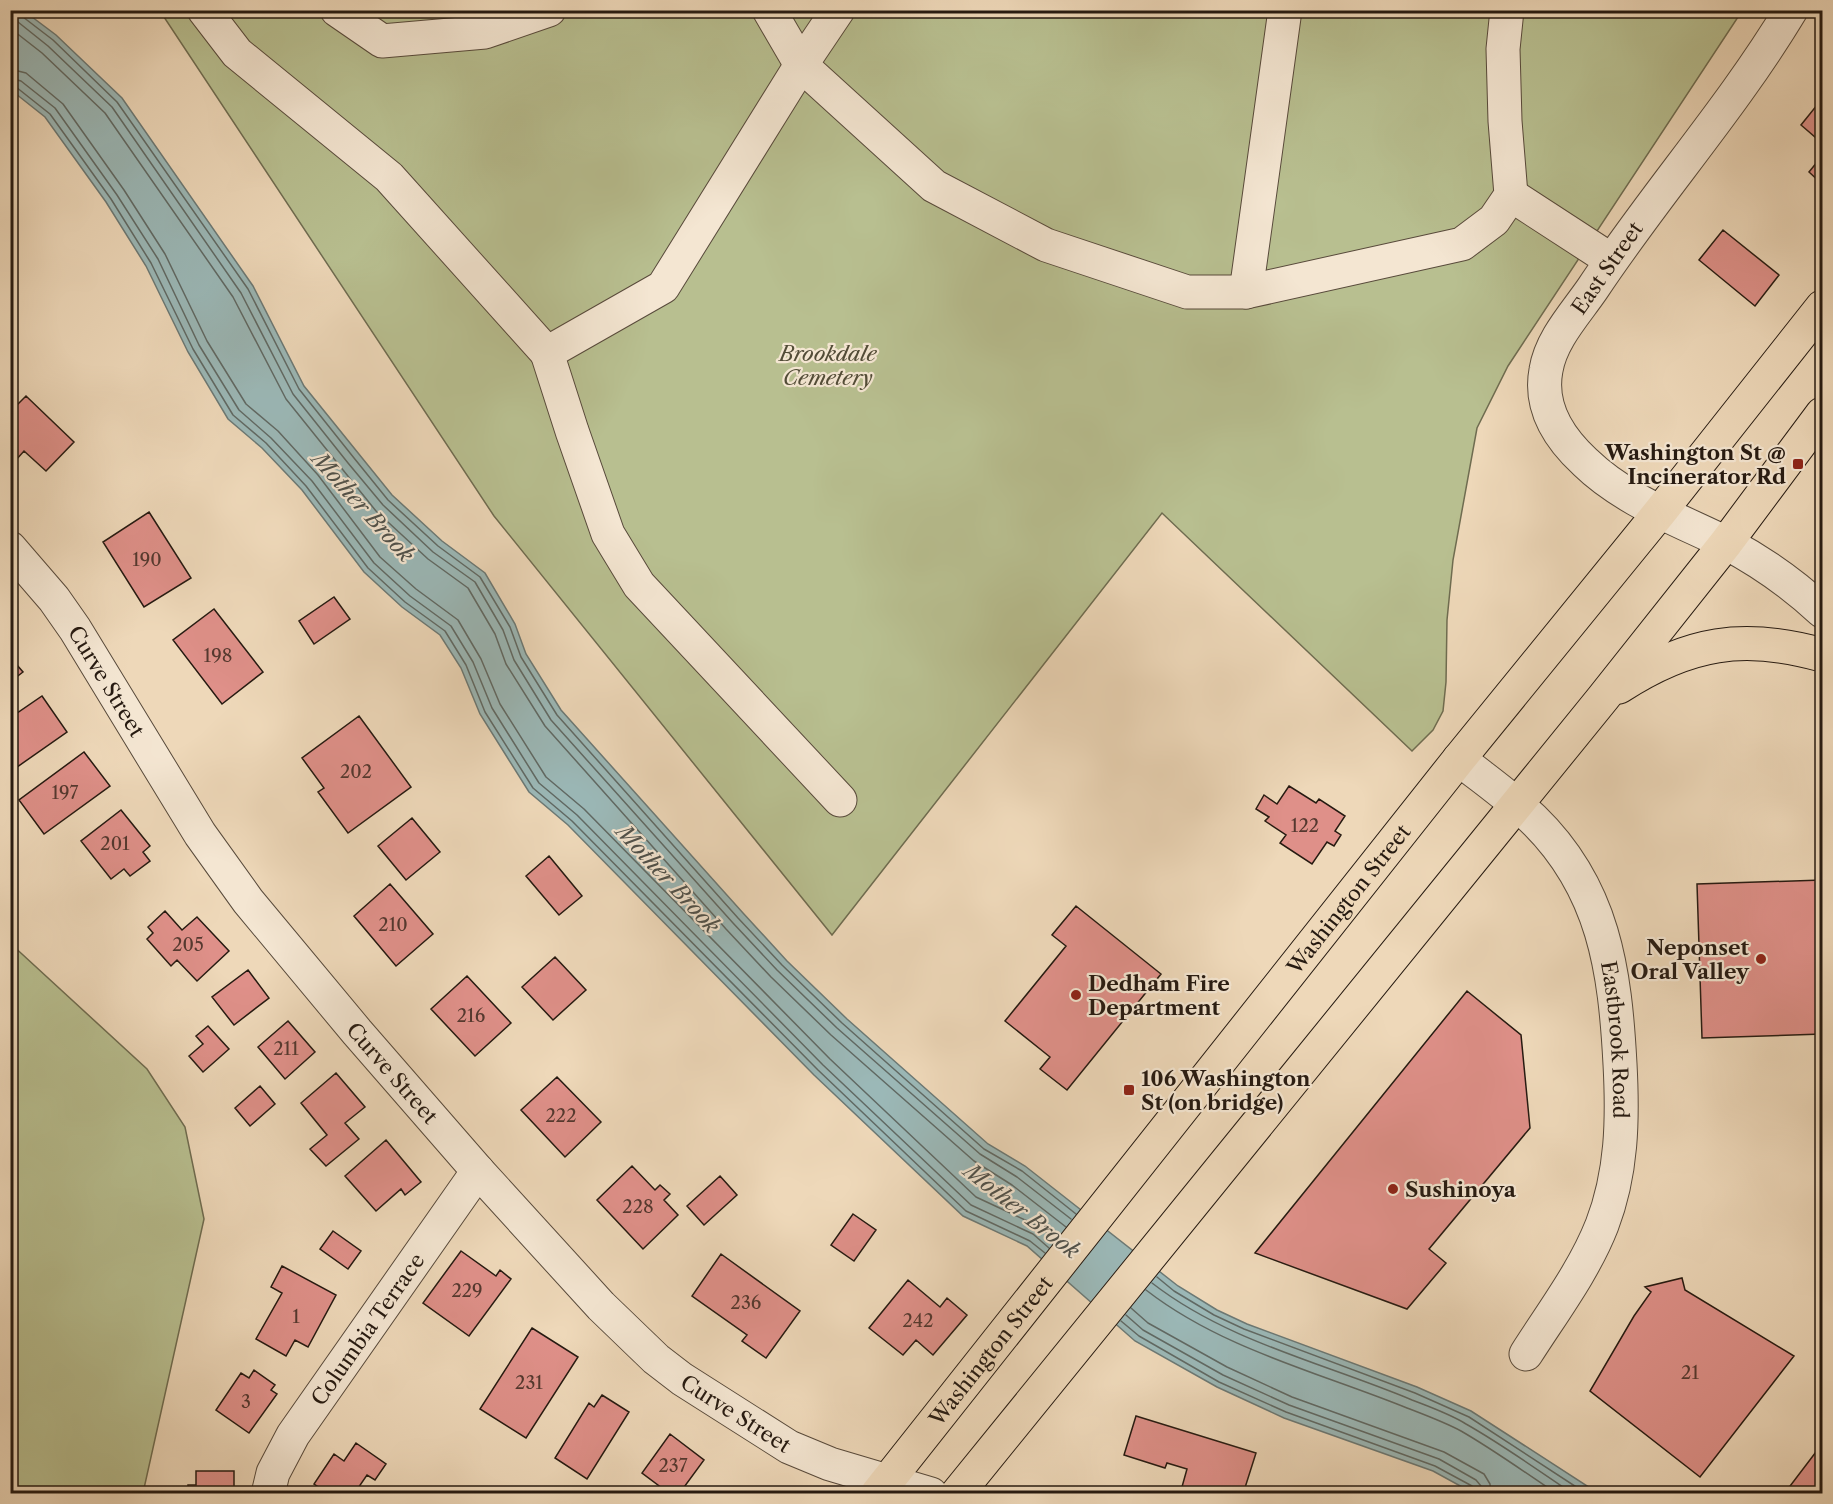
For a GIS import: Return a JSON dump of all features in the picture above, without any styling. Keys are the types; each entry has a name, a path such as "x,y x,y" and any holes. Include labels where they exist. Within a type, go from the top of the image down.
{"main road":[{"name":"Washington Street","path":"882,1487 1822,307"},
{"path":"957,1494 1603,698 1726,543 1822,414"},
{"path":"1603,698 1630,680 1666,662 1699,650 1731,643 1776,644 1822,656"}],"street":[{"path":"204,10 237,53 389,177 547,353 608,534 639,585 840,800"},
{"path":"337,10 382,41 485,32 549,10"},
{"path":"769,10 801,65 934,186 1046,245 1187,292 1246,292 1462,244 1494,220 1511,195 1503,59 1507,10"},
{"path":"547,353 663,287 801,65 838,10"},
{"path":"1246,292 1285,10"},
{"name":"East Street","path":"1791,10 1757,63 1611,260 1552,349 1545,372 1546,404 1558,431 1585,463 1626,494 1726,543 1776,572 1822,611"},
{"path":"1511,195 1611,260"},
{"name":"Curve Street","path":"10,548 48,592 75,629 178,801 224,869 276,936 478,1171 601,1306 648,1351 682,1379 789,1446 882,1487 930,1494"},
{"name":"Eastbrook Road","path":"1460,759 1516,804 1551,839 1566,859 1585,890 1602,931 1613,984 1622,1094 1617,1175 1602,1226 1582,1265 1526,1354"},
{"name":"Columbia Terrace","path":"268,1494 273,1473 293,1435 478,1171"}],"green space":[{"name":"Brookdale Cemetery","path":"160,11 1742,11 1508,366 1477,428 1453,560 1447,620 1443,711 1433,730 1412,751 1162,513 832,935 494,516"},
{"path":"10,943 147,1069 185,1127 204,1219 143,1493 11,1493"}],"water":[{"name":"Mother Brook","path":"10,11 24,11 56,35 122,98 253,286 304,386 392,495 442,541 485,573 515,624 526,654 561,710 787,961 847,1019 988,1144 1025,1166 1178,1286 1217,1310 1247,1324 1417,1387 1471,1411 1598,1493 1473,1493 1433,1471 1284,1418 1217,1387 1135,1341 1027,1246 963,1216 814,1075 568,825 529,792 480,714 461,668 440,635 402,607 364,572 302,490 262,448 228,419 188,352 146,266 106,202 45,117 11,90"}],"building":[{"path":"1817,105 1822,110 1822,143 1801,125"},
{"path":"1822,156 1822,184 1809,172"},
{"path":"1723,230 1779,275 1755,306 1699,260"},
{"path":"26,396 74,442 46,471 24,451 16,460 10,455 10,412"},
{"path":"149,512 191,578 144,607 103,542"},
{"path":"334,597 350,619 314,644 299,621"},
{"path":"214,609 263,672 222,704 173,640"},
{"path":"10,657 23,672 10,682"},
{"path":"42,696 67,732 10,772 10,718"},
{"path":"359,716 411,787 348,833 318,792 324,788 302,758"},
{"path":"84,752 110,786 44,834 19,800"},
{"path":"1289,786 1316,803 1319,799 1345,816 1335,831 1341,835 1334,846 1327,842 1312,864 1280,843 1286,835 1265,821 1269,817 1256,809 1264,795 1277,804"},
{"path":"121,810 150,846 143,852 150,861 130,876 124,869 111,879 81,841"},
{"path":"412,818 440,852 406,880 378,846"},
{"path":"549,856 582,896 559,915 526,876"},
{"name":"Neponset Oral Valley","path":"1822,880 1822,1034 1702,1038 1697,884"},
{"path":"390,884 433,934 396,966 354,916"},
{"path":"1076,906 1161,974 1067,1090 1040,1069 1050,1057 1005,1021 1066,946 1052,935"},
{"path":"165,911 182,930 197,917 229,951 197,981 177,960 171,966 147,939 153,933 148,927"},
{"path":"555,957 586,990 553,1020 522,987"},
{"path":"248,970 269,998 234,1025 212,997"},
{"path":"467,976 511,1023 475,1056 431,1009"},
{"name":"Sushinoya","path":"1467,991 1521,1035 1530,1128 1429,1249 1446,1263 1407,1309 1255,1253"},
{"path":"288,1021 315,1052 285,1079 258,1047"},
{"path":"208,1026 229,1049 203,1072 189,1056 203,1044 196,1036"},
{"path":"336,1073 365,1107 345,1123 359,1139 326,1166 310,1149 327,1135 301,1103"},
{"path":"557,1077 601,1122 565,1157 521,1110"},
{"path":"260,1086 275,1104 250,1126 235,1108"},
{"path":"386,1140 421,1182 405,1195 401,1189 376,1211 345,1176"},
{"path":"632,1166 655,1190 660,1185 670,1194 664,1200 678,1215 643,1249 597,1200"},
{"path":"720,1176 737,1195 704,1225 687,1206"},
{"path":"853,1214 876,1230 854,1261 831,1245"},
{"path":"333,1231 361,1251 348,1269 320,1249"},
{"path":"461,1251 496,1276 500,1270 511,1279 469,1336 423,1303"},
{"path":"721,1254 800,1311 766,1358 742,1341 747,1335 692,1296"},
{"path":"282,1266 336,1295 308,1347 295,1340 286,1356 256,1339 282,1293 271,1287"},
{"path":"1682,1278 1685,1290 1794,1356 1700,1477 1590,1391 1634,1316 1651,1292 1645,1287"},
{"path":"908,1280 940,1307 947,1298 967,1315 933,1355 916,1340 903,1355 869,1328"},
{"path":"532,1328 578,1357 526,1438 480,1409"},
{"path":"254,1370 275,1385 271,1390 277,1394 249,1433 216,1410 241,1373 249,1378"},
{"path":"602,1395 629,1412 587,1479 555,1458 589,1403 594,1407"},
{"path":"1136,1416 1256,1453 1243,1494 1180,1494 1187,1469 1167,1463 1165,1468 1124,1455"},
{"path":"670,1434 704,1460 679,1494 670,1494 642,1473"},
{"path":"356,1443 386,1464 375,1480 367,1475 354,1494 321,1494 323,1490 314,1484 334,1454 344,1461"},
{"path":"1822,1444 1822,1494 1784,1494"},
{"path":"196,1471 234,1471 234,1494 188,1494 188,1485 196,1485"}],"place":[{"name":"Washington St @ Incinerator Rd","path":"1798,464"},
{"name":"Neponset Oral Valley","path":"1761,959"},
{"name":"Dedham Fire Department","path":"1076,995"},
{"name":"106 Washington St (on bridge)","path":"1129,1090"},
{"name":"Sushinoya","path":"1393,1189"}]}
